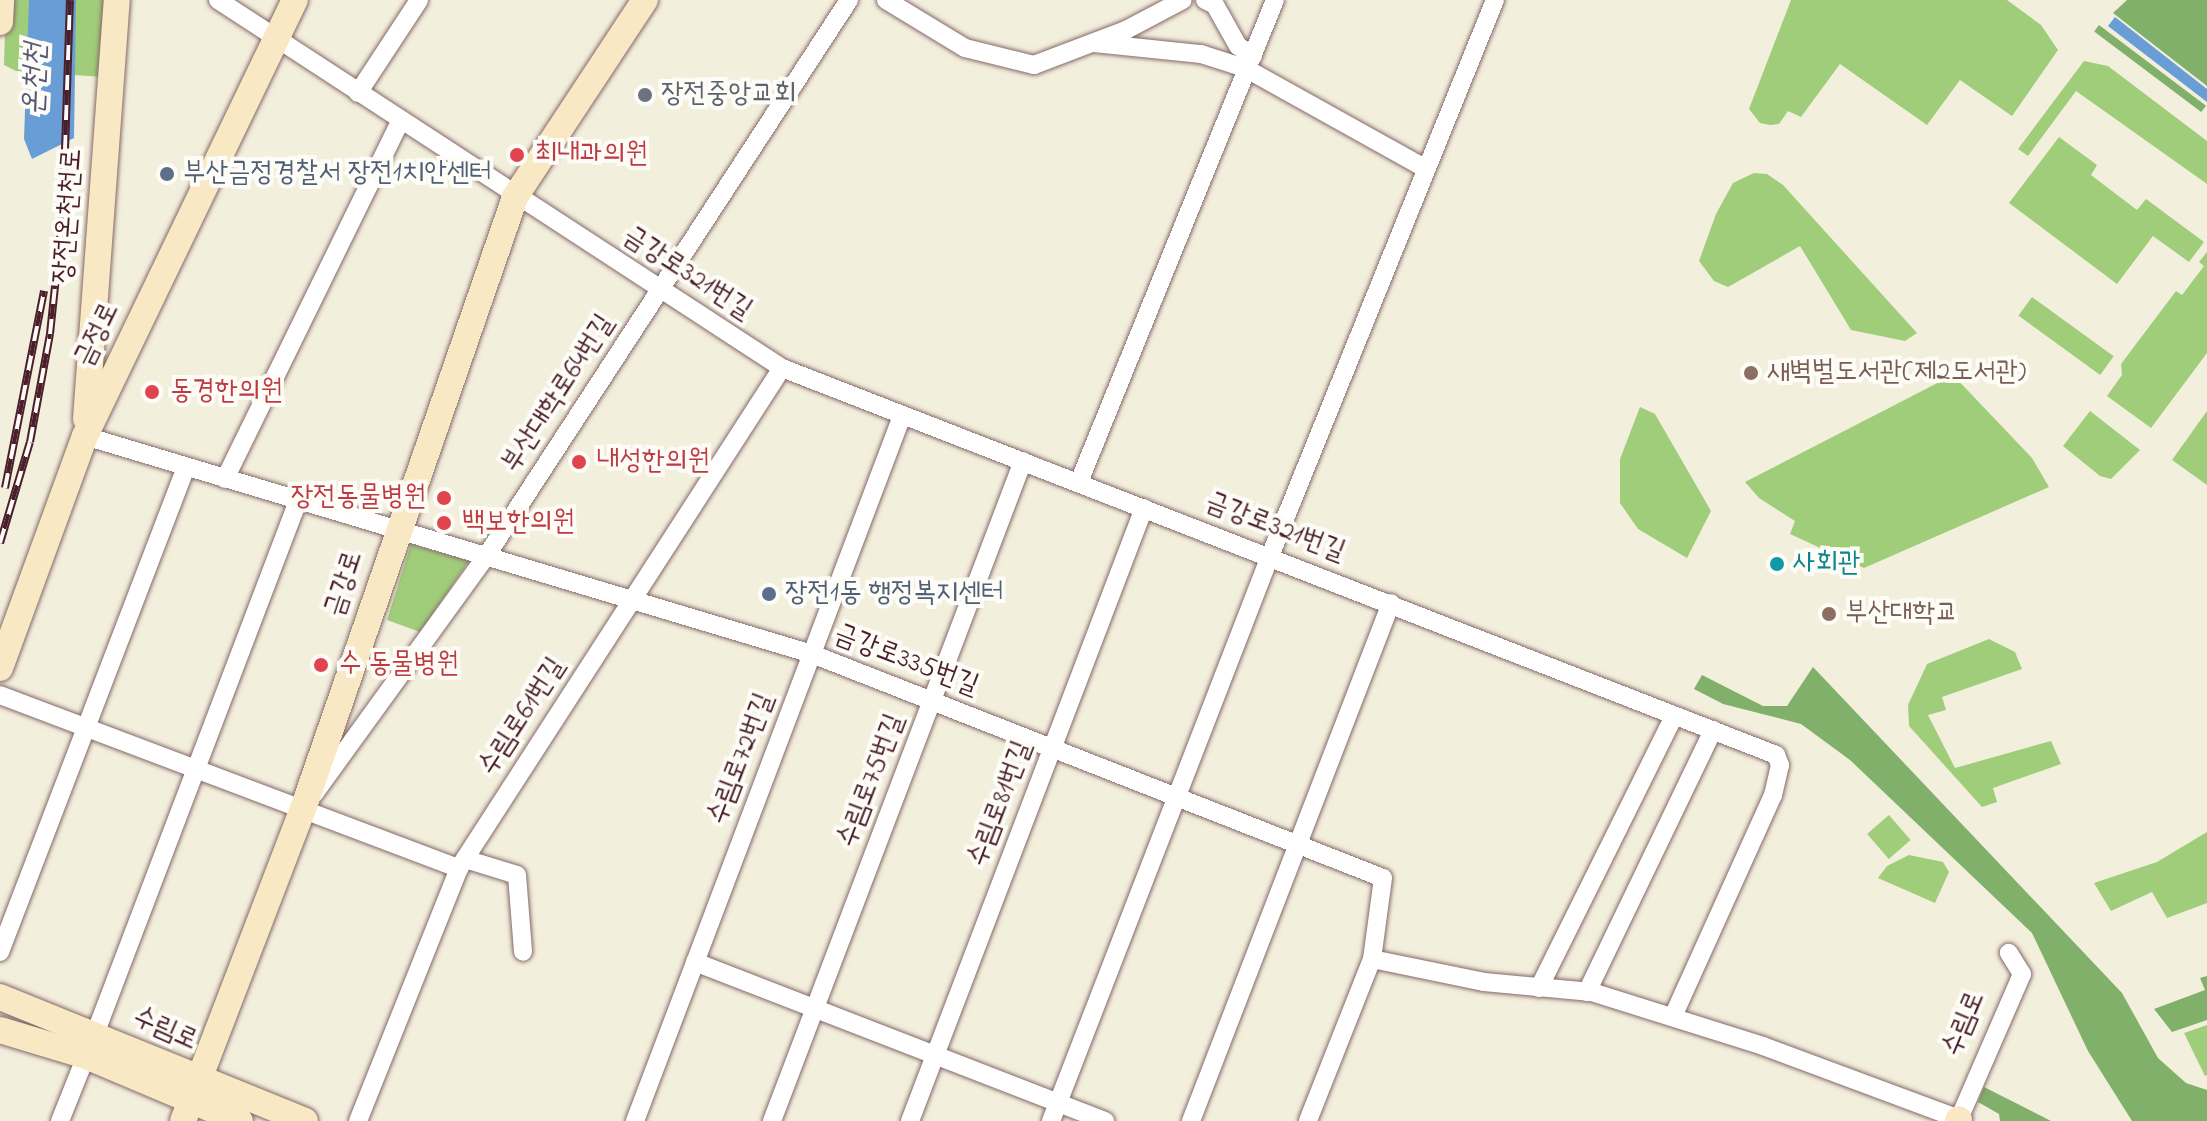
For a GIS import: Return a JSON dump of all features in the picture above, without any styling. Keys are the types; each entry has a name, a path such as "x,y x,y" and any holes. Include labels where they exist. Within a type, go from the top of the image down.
{"main road":[{"path":"0,22 1,0"},
{"name":"장전온천천로","path":"85,436 117,0"},
{"name":"금정로","path":"0,668 85,436 295,0"},
{"name":"금강로","path":"191,1101 303,809 396,531 515,197 645,0"},
{"name":"수림로","path":"0,997 191,1101 240,1121"},
{"name":"수림로","path":"0,1030 90,1045"},
{"name":"수림로","path":"191,1101 305,1121"}],"street":[{"path":"218,0 515,197"},
{"path":"358,93 419,0"},
{"name":"부산대학로64번길","path":"303,809 487,555 849,0"},
{"path":"886,0 965,48 1034,65 1094,43 1183,0"},
{"path":"1205,0 1215,5 1249,62"},
{"path":"1079,482 1275,0"},
{"path":"1051,1121 1270,556 1495,0"},
{"path":"1094,43 1249,62 1425,168"},
{"path":"225,479 400,121"},
{"name":"금강로321번길","path":"515,197 782,368 1391,603 1674,716 1765,748 1780,765 1773,795 1673,1016"},
{"name":"수림로61번길","path":"358,1121 462,863 782,368"},
{"name":"수림로72번길","path":"635,1121 902,416"},
{"name":"금강로335번길","path":"85,436 812,654 1383,878 1372,959"},
{"name":"수림로75번길","path":"772,1121 1023,461"},
{"path":"0,952 186,467"},
{"path":"60,1121 298,501"},
{"name":"수림로81번길","path":"910,1121 1144,508"},
{"path":"1191,1121 1391,603"},
{"path":"0,695 303,809 462,863 517,875 523,952"},
{"path":"1539,988 1674,716"},
{"path":"1587,992 1713,730"},
{"name":"수림로","path":"1958,1120 2022,974 2009,953"},
{"path":"1308,1121 1372,959 1539,988 1587,992 1673,1016 1958,1120"},
{"path":"695,962 1105,1121"}],"green space":[{"path":"6,0 109,0 103,77 16,71 4,65"},
{"path":"1791,0 2007,0 2041,25 2058,50 2012,116 1960,80 1927,125 1840,64 1801,117 1788,111 1779,124 1760,123 1749,109"},
{"path":"2127,0 2207,0 2207,86 2113,13"},
{"path":"2099,25 2206,106 2201,112 2094,31"},
{"path":"2084,61 2108,66 2207,141 2207,184 2076,91 2028,156 2018,149"},
{"path":"2059,137 2097,165 2091,175 2137,210 2146,199 2204,242 2189,262 2153,236 2117,284 2009,203"},
{"path":"1754,173 1767,174 1783,185 1917,333 1905,341 1851,330 1800,246 1728,287 1714,281 1699,261 1716,214 1733,183"},
{"path":"2207,252 2207,353 2151,428 2107,396 2122,375 2121,364 2176,291 2182,295 2204,266 2199,262"},
{"path":"2032,297 2114,356 2100,375 2018,316"},
{"path":"1953,375 2032,458 2049,487 1864,568 1790,534 1795,521 1759,498 1745,482"},
{"path":"1640,407 1655,414 1711,511 1687,558 1638,529 1620,503 1620,459"},
{"path":"2090,411 2140,450 2111,479 2100,476 2063,446"},
{"path":"2207,411 2207,485 2172,460"},
{"path":"411,544 469,561 420,632 387,620"},
{"path":"1989,639 2015,652 2022,669 1942,697 1946,710 1928,715 1955,768 2051,741 2061,764 1993,788 1997,802 1982,807 1909,726 1908,705 1927,664"},
{"path":"1813,667 2122,993 2158,1058 2186,1083 2207,1090 2207,1121 2132,1121 2088,1051 2032,933 1850,760 1801,724 1723,704 1694,689 1702,675 1763,706 1787,706"},
{"path":"1889,815 1911,840 1889,859 1867,834"},
{"path":"2207,832 2207,903 2167,918 2152,892 2111,911 2094,883 2157,862"},
{"path":"1909,855 1943,862 1949,872 1935,903 1878,878 1887,866"},
{"path":"2207,976 2207,1020 2172,1032 2154,1009 2205,990 2200,978"},
{"path":"2207,1025 2207,1075 2205,1076 2184,1033"},
{"path":"1984,1087 2051,1121 2000,1121 1999,1114 1978,1102"}],"water":[{"name":"온천천","path":"29,0 76,0 74,138 32,159 24,139"},
{"path":"2115,17 2207,89 2207,102 2108,26"}],"railway":[{"path":"0,543 30,442 50,334 63,210 70,0"},
{"path":"5,488 44,291"}],"place":[{"name":"장전중앙교회","path":"645,95"},
{"name":"최내과의원","path":"517,155"},
{"name":"부산금정경찰서 장전1치안센터","path":"167,174"},
{"name":"새벽벌도서관(제2도서관)","path":"1751,373"},
{"name":"동경한의원","path":"152,392"},
{"name":"내성한의원","path":"579,462"},
{"name":"장전동물병원","path":"444,498"},
{"name":"백보한의원","path":"444,523"},
{"name":"사회관","path":"1777,564"},
{"name":"장전1동 행정복지센터","path":"769,594"},
{"name":"부산대학교","path":"1829,614"},
{"name":"수 동물병원","path":"321,665"}]}
